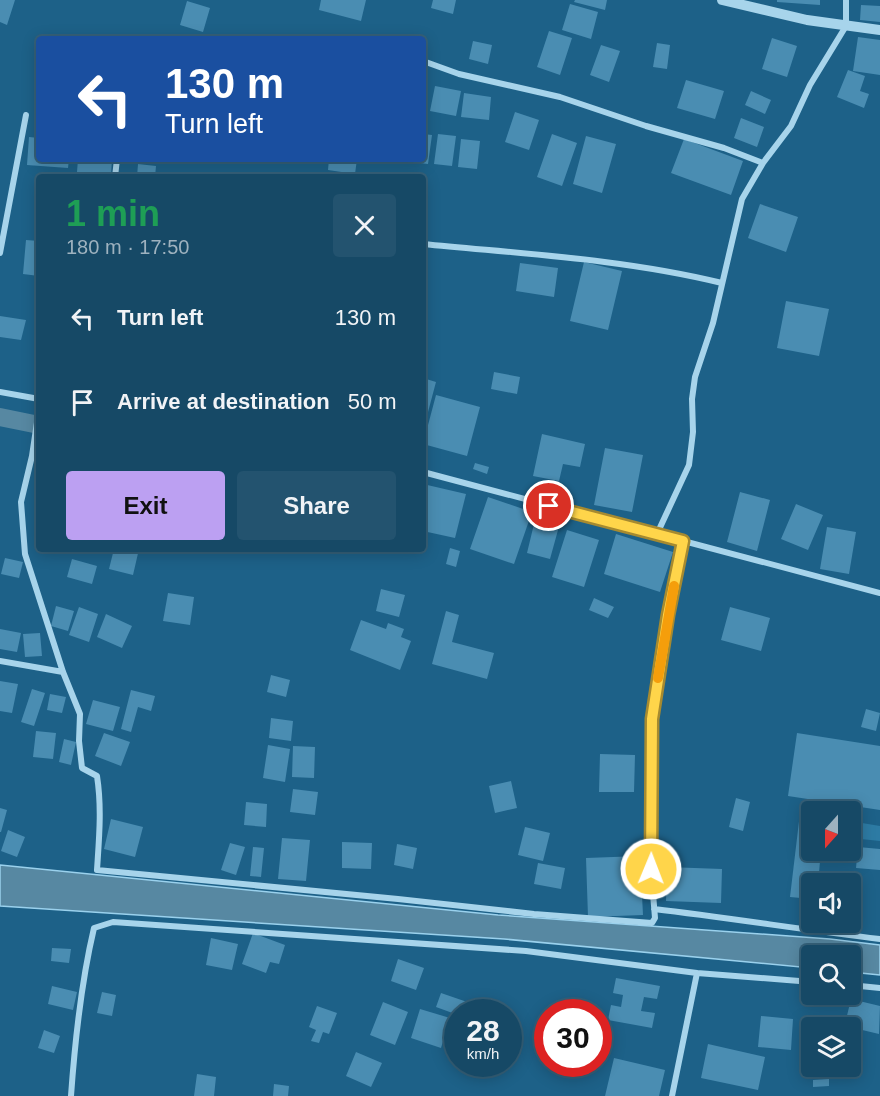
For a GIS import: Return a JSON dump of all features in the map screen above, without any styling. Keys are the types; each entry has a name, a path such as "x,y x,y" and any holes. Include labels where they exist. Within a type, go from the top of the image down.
{"street":[{"path":"722,0 807,20 880,30"},
{"path":"657,534 689,465 695,378 713,323 742,199 763,163 791,126 810,85 846,26 846,0"},
{"path":"426,63 459,74 560,97 646,126 724,148 763,163"},
{"path":"0,253 26,115"},
{"path":"426,244 613,263 689,275 722,283"},
{"path":"0,392 36,398"},
{"path":"36,427 21,502 25,554 63,672 80,714 79,741 82,768 97,776 100,831 97,870 612,921 652,923 655,918 651,869 652,719 668,615 683,541"},
{"path":"426,473 880,593"},
{"path":"0,661 63,672"},
{"path":"654,909 880,939"},
{"path":"71,1096 87,957 94,928 113,922 526,951 698,973 801,981"},
{"path":"672,1096 698,973"},
{"path":"861,986 880,988"}],"shaded area":[{"path":"861,823 880,826 880,841 861,839"},
{"path":"0,865 498,915 830,939 880,945 880,975 861,973 861,945 801,945 801,967 504,939 0,906"}],"building":[{"path":"0,0 15,0 7,25 0,22"},
{"path":"321,0 366,0 361,21 319,10"},
{"path":"433,0 456,0 453,14 431,8"},
{"path":"575,0 607,0 605,10 574,2"},
{"path":"777,0 820,0 820,5 777,2"},
{"path":"187,1 210,8 203,32 180,25"},
{"path":"570,4 598,12 591,39 562,30"},
{"path":"861,5 880,6 880,22 860,20"},
{"path":"549,31 572,38 560,75 537,67"},
{"path":"858,37 880,40 880,75 853,71"},
{"path":"772,38 797,46 787,77 762,69"},
{"path":"473,41 492,45 488,64 469,59"},
{"path":"657,43 670,45 667,69 653,67"},
{"path":"601,45 620,51 609,82 590,75"},
{"path":"848,70 865,76 860,91 869,94 864,108 837,97"},
{"path":"686,80 724,91 715,119 677,108"},
{"path":"435,86 461,91 456,116 430,111"},
{"path":"751,91 771,100 765,114 745,105"},
{"path":"464,93 491,97 489,120 461,117"},
{"path":"515,112 539,120 529,150 505,142"},
{"path":"741,118 764,127 757,147 734,138"},
{"path":"426,134 432,135 428,164 411,162 426,162"},
{"path":"438,134 456,136 452,166 434,164"},
{"path":"552,134 577,143 562,186 537,177"},
{"path":"586,136 616,144 602,193 573,184"},
{"path":"29,137 36,138 36,162 69,162 68,168 27,165"},
{"path":"461,139 480,141 477,169 458,167"},
{"path":"684,139 743,161 731,195 671,173"},
{"path":"78,162 112,162 111,174 77,172"},
{"path":"329,162 357,162 355,174 328,170"},
{"path":"138,164 156,166 155,174 137,174"},
{"path":"760,204 798,217 786,252 748,238"},
{"path":"26,240 36,241 36,276 23,274"},
{"path":"584,262 622,271 608,330 570,321"},
{"path":"520,263 558,268 554,297 516,291"},
{"path":"786,301 829,309 819,356 777,348"},
{"path":"0,316 26,320 21,340 0,337"},
{"path":"494,372 520,377 517,394 491,389"},
{"path":"426,379 436,382 426,420"},
{"path":"436,395 480,407 467,456 426,445 426,433"},
{"path":"542,434 585,444 580,467 563,464 559,481 533,476"},
{"path":"605,448 643,455 632,512 594,505"},
{"path":"475,463 489,467 487,474 473,469"},
{"path":"426,485 466,494 455,538 426,532"},
{"path":"740,492 770,500 757,551 727,542"},
{"path":"488,497 532,512 514,564 470,549"},
{"path":"796,504 823,515 808,550 781,539"},
{"path":"534,524 558,530 550,559 527,553"},
{"path":"827,527 856,532 849,574 820,569"},
{"path":"567,530 599,540 584,587 552,577"},
{"path":"616,534 673,552 660,592 604,574"},
{"path":"450,548 460,551 456,567 446,564"},
{"path":"113,552 138,552 133,575 109,569"},
{"path":"5,558 23,562 19,578 1,574"},
{"path":"72,559 97,566 92,584 67,577"},
{"path":"381,589 405,595 399,617 376,611"},
{"path":"168,593 194,597 190,625 163,621"},
{"path":"594,598 614,607 608,618 589,610"},
{"path":"56,606 74,611 68,631 51,626"},
{"path":"79,607 98,614 89,642 69,635"},
{"path":"730,607 770,618 761,651 721,640"},
{"path":"446,611 459,615 452,642 494,653 487,679 432,664"},
{"path":"106,614 132,626 122,648 97,637"},
{"path":"361,620 386,629 388,623 404,629 401,637 411,641 400,670 350,650"},
{"path":"0,629 21,633 17,652 0,649"},
{"path":"40,633 42,656 25,657 23,634"},
{"path":"271,675 290,680 286,697 267,692"},
{"path":"0,681 18,684 12,713 0,711"},
{"path":"32,689 45,693 34,726 21,722"},
{"path":"131,690 155,696 151,711 138,707 131,732 121,729"},
{"path":"50,694 66,697 62,713 47,710"},
{"path":"93,700 120,707 113,731 86,724"},
{"path":"866,709 880,713 876,731 861,727"},
{"path":"271,718 293,721 291,741 269,738"},
{"path":"36,731 56,733 53,759 33,757"},
{"path":"104,733 130,742 121,766 95,756"},
{"path":"797,733 880,746 880,810 861,807 861,801 821,801 788,796"},
{"path":"64,739 76,742 71,765 59,762"},
{"path":"268,745 290,749 285,782 263,778"},
{"path":"293,746 315,747 314,778 292,777"},
{"path":"600,754 635,755 634,792 599,792"},
{"path":"511,781 517,808 495,813 489,786"},
{"path":"293,789 318,792 315,815 290,812"},
{"path":"736,798 750,802 743,831 729,827"},
{"path":"246,802 267,804 266,827 244,825"},
{"path":"0,808 7,810 1,832 0,832"},
{"path":"800,813 801,861 820,861 819,873 801,873 801,898 790,897"},
{"path":"111,819 143,827 135,857 104,849"},
{"path":"525,827 550,833 543,861 518,855"},
{"path":"8,830 25,837 17,857 1,851"},
{"path":"282,838 310,840 306,881 278,879"},
{"path":"342,842 372,843 371,869 342,868"},
{"path":"230,843 245,847 236,875 221,870"},
{"path":"397,844 417,848 413,869 394,865"},
{"path":"253,847 264,848 261,877 250,876"},
{"path":"861,847 880,849 880,870 856,868 857,861 861,861"},
{"path":"640,856 643,915 588,917 586,858"},
{"path":"538,863 565,868 561,889 534,884"},
{"path":"667,867 722,869 721,903 666,901"},
{"path":"253,933 285,945 279,964 270,962 266,973 242,964"},
{"path":"211,938 238,944 232,970 206,965"},
{"path":"52,948 71,949 69,963 51,961"},
{"path":"398,959 424,968 416,990 391,981"},
{"path":"616,978 660,986 657,999 644,997 641,1011 655,1013 652,1028 612,1021 612,1005 621,1007 623,995 613,993"},
{"path":"52,986 77,992 73,1010 48,1004"},
{"path":"102,992 116,995 112,1016 97,1013"},
{"path":"441,993 458,999 444,999 444,1010 436,1007"},
{"path":"861,1001 880,1006 879,1034 861,1030 861,1017 847,1017 850,1005 861,1005"},
{"path":"383,1002 408,1012 395,1045 370,1035"},
{"path":"317,1006 337,1013 329,1034 323,1032 319,1043 311,1041 316,1030 309,1027"},
{"path":"420,1009 444,1016 444,1038 441,1048 411,1038"},
{"path":"761,1016 793,1019 791,1050 758,1047"},
{"path":"44,1030 60,1036 54,1053 38,1048"},
{"path":"708,1044 765,1057 758,1090 701,1078"},
{"path":"356,1052 382,1063 371,1087 346,1076"},
{"path":"614,1058 665,1070 659,1096 605,1096 610,1077 612,1077"},
{"path":"197,1074 216,1077 214,1096 194,1096"},
{"path":"829,1079 829,1086 813,1087 813,1080"},
{"path":"274,1084 289,1086 288,1096 273,1096"}],"waterway":[{"path":"0,417 36,424"}],"slow traffic":[{"path":"658,678 674,586"}],"route":[{"path":"549,506 683,541 668,615 652,719 651,869"}]}
